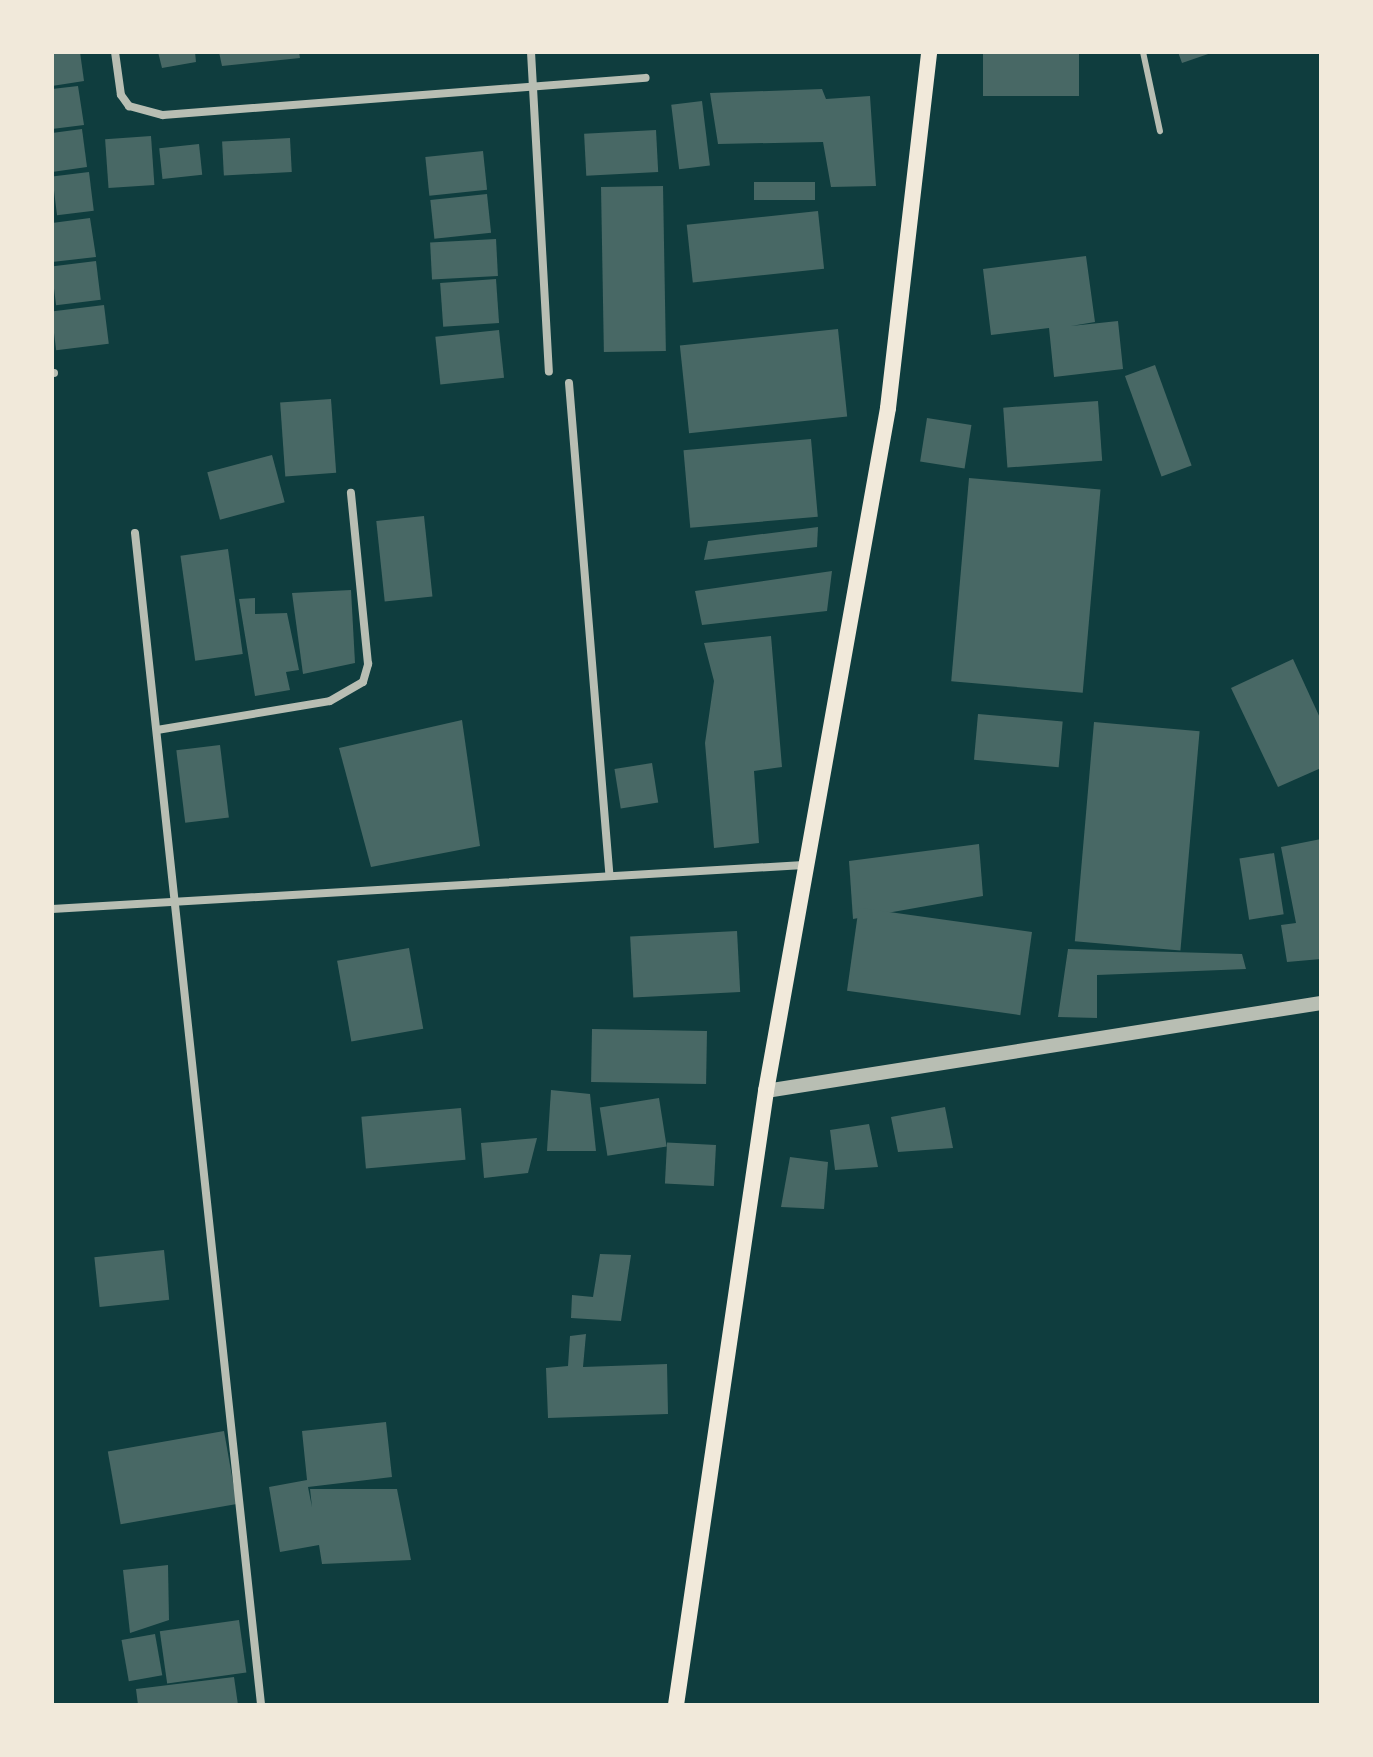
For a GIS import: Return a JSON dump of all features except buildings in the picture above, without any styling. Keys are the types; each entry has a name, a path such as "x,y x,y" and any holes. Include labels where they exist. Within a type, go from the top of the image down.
{"main road":[{"path":"676,1705 766,1091 888,408 929,52"}],"street":[{"path":"115,52 121,95 129,106 163,115 533,83 646,78"},
{"path":"531,52 549,371"},
{"path":"569,383 609,874"},
{"path":"157,730 330,701 363,682 368,664 351,493"},
{"path":"135,533 177,896 261,1705"},
{"path":"52,909 177,896 804,865"},
{"path":"766,1091 1321,1003"}],"lane":[{"path":"1143,52 1160,131"}]}
